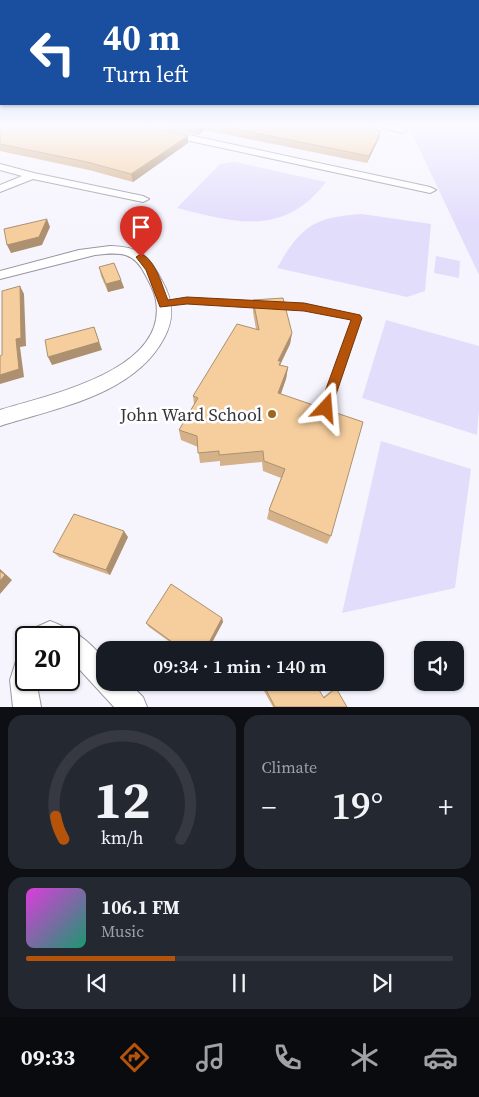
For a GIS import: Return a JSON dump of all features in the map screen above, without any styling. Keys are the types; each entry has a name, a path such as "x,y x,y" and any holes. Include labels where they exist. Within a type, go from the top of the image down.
{"street":[{"path":"282,158 430,190"},
{"path":"0,167 32,176 143,199"},
{"path":"0,189 32,176"},
{"path":"0,275 105,250 126,250 141,257 150,270 164,304 163,322 156,340 144,354 124,371 99,386 0,418"},
{"path":"80,651 96,670"},
{"path":"25,691 27,707"},
{"path":"117,691 133,707"}],"lane":[{"path":"164,304 187,300 304,307 357,318 326,408"}],"shaded area":[{"path":"424,158 479,158 479,275"},
{"path":"234,162 326,182 310,200 293,211 276,218 258,221 239,221 177,208 220,164"},
{"path":"362,214 431,224 425,291 407,297 277,268 294,242 310,226 332,218"},
{"path":"436,256 460,261 459,278 434,273"},
{"path":"386,320 479,346 477,435 362,398"},
{"path":"381,441 471,469 455,588 342,613"}],"building":[{"path":"68,158 155,158 131,174"},
{"path":"47,219 39,237 7,245 4,229"},
{"path":"114,263 121,280 106,284 99,267"},
{"path":"20,286 21,338 16,339 19,369 0,375 0,356 2,355 2,291"},
{"path":"283,298 292,333 278,361 281,361 279,365 288,367 278,393 363,422 331,536 269,510 285,469 264,461 263,451 219,455 219,451 198,453 197,436 179,430 198,398 193,396 237,324 259,330 253,300"},
{"path":"94,327 99,342 48,357 45,340"},
{"path":"74,514 124,531 106,570 53,552"},
{"path":"0,571 5,575 0,581"},
{"path":"171,584 222,618 210,641 171,641 146,623"},
{"path":"267,691 320,691 324,698 332,691 338,691 347,707 275,707"}],"place":[{"name":"John Ward School","path":"272,414"}],"route":[{"path":"141,257 150,270 162,295 164,304 187,300 304,307 357,318 326,408"}]}
